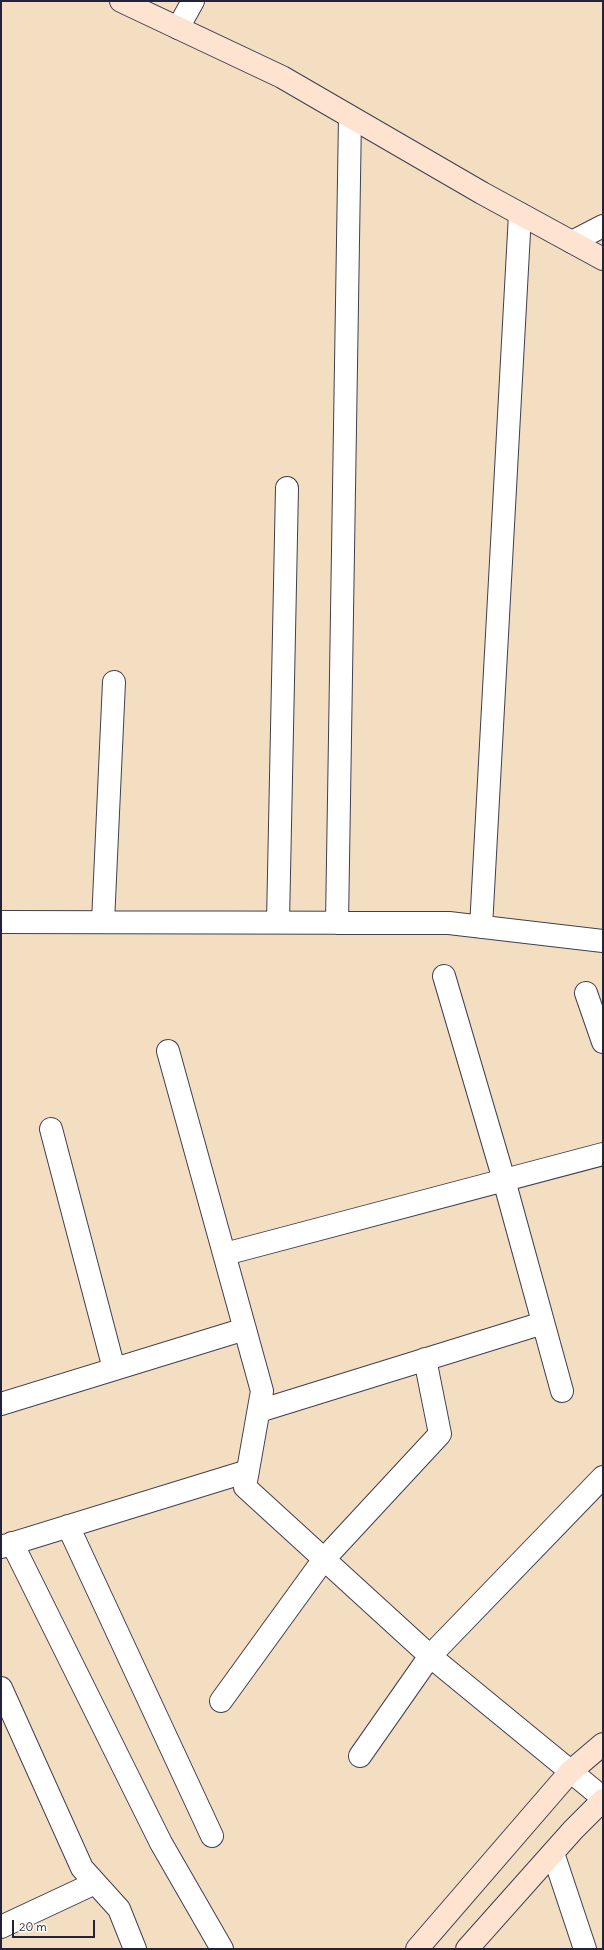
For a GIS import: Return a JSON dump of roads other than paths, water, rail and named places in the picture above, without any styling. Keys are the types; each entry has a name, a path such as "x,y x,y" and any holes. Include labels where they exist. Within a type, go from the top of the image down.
{"street":[{"path":"122,1 282,77 520,214 603,259"},
{"path":"178,28 193,1"},
{"path":"337,923 350,117"},
{"path":"481,927 520,214"},
{"path":"572,242 603,226"},
{"path":"278,922 287,488"},
{"path":"104,922 114,682"},
{"path":"1,922 449,923 603,941"},
{"path":"444,976 504,1180 562,1391"},
{"path":"586,993 603,1042"},
{"path":"168,1051 262,1391 245,1487 430,1656 603,1799 467,1949"},
{"path":"51,1129 114,1369"},
{"path":"225,1254 603,1154"},
{"path":"258,1411 543,1323"},
{"path":"1,1404 245,1329"},
{"path":"220,1701 324,1558 440,1434 425,1359"},
{"path":"222,1949 161,1843 6,1545 248,1472"},
{"path":"360,1756 430,1656 603,1477"},
{"path":"68,1526 212,1836"},
{"path":"1,1688 82,1868 119,1909 135,1949"},
{"path":"417,1949 570,1772 603,1744"},
{"path":"553,1853 585,1949"},
{"path":"1,1927 95,1883"}]}
